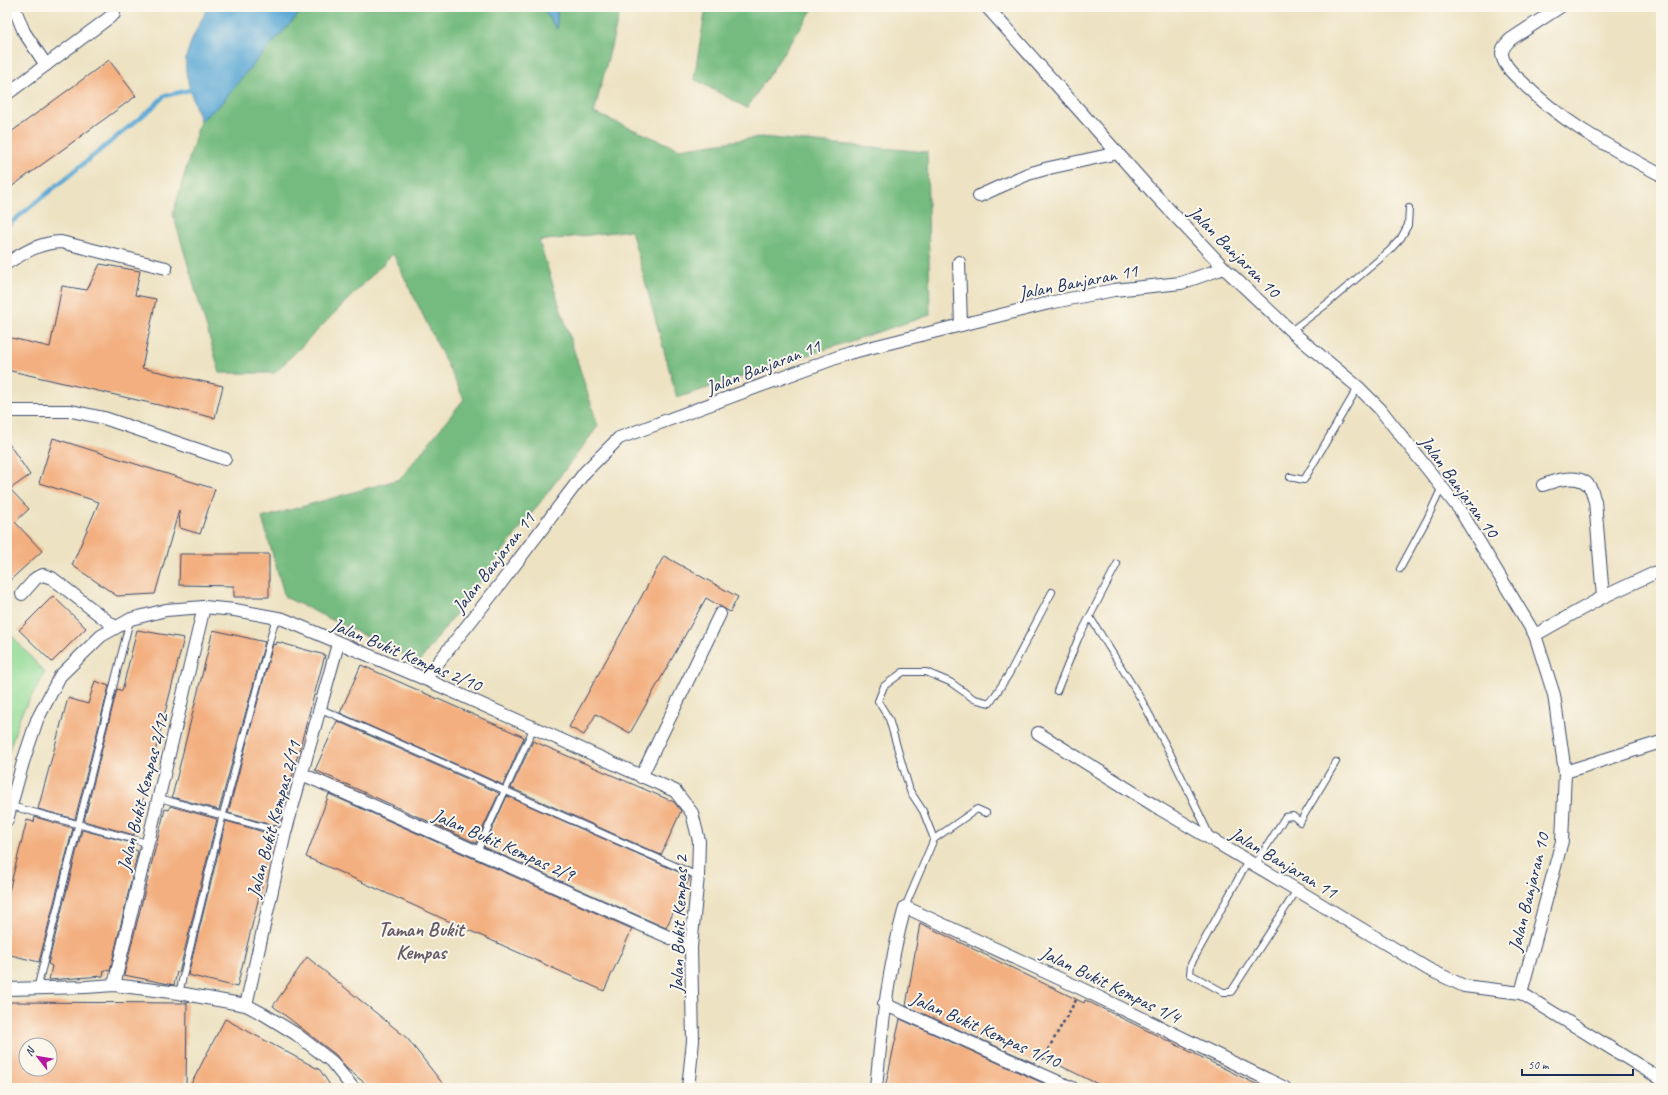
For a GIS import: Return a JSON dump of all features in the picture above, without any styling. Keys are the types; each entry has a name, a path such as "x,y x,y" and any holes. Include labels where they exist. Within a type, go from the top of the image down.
{"street":[{"path":"14,7 24,32 46,65"},
{"name":"Jalan Banjaran 10","path":"987,7 1146,185 1224,268 1291,331 1358,388 1380,409 1460,510 1535,635 1554,695 1565,772 1562,841 1522,993"},
{"path":"1560,7 1504,45 1502,55 1509,70 1534,94 1578,128 1661,174"},
{"path":"7,94 114,14"},
{"path":"979,196 1028,174 1048,168 1118,153"},
{"path":"7,263 45,243 61,242 166,268"},
{"path":"958,262 961,325"},
{"name":"Jalan Banjaran 11","path":"425,679 501,583 585,472 619,438 849,352 1048,303 1114,290 1181,282 1224,268"},
{"path":"7,411 71,411 104,418 225,459"},
{"path":"1543,485 1557,480 1569,479 1581,480 1590,488 1595,501 1603,597"},
{"path":"1535,635 1603,597 1661,570"},
{"path":"22,594 36,578 43,575 52,578 115,627"},
{"name":"Jalan Bukit Kempas 2/10","path":"7,820 23,762 37,720 60,676 101,636 130,619 166,610 204,607 235,610 276,617 425,679 675,791"},
{"name":"Jalan Bukit Kempas 2/12","path":"114,985 204,607"},
{"path":"641,777 720,614"},
{"name":"Jalan Bukit Kempas 2/11","path":"246,1005 286,833 338,644"},
{"name":"Jalan Banjaran 11","path":"1038,734 1428,969 1464,986 1522,993"},
{"path":"1565,772 1661,742"},
{"name":"Jalan Bukit Kempas 2/9","path":"302,774 691,947"},
{"name":"Jalan Bukit Kempas 2","path":"675,791 692,813 699,841 698,876 691,947 693,1041 688,1088"},
{"path":"876,1088 884,1004 896,942 906,908"},
{"name":"Jalan Bukit Kempas 1/4","path":"906,908 1082,989 1285,1088"},
{"path":"7,989 114,985 180,993 246,1005 296,1034 331,1061 353,1088"},
{"path":"1522,993 1661,1080"},
{"name":"Jalan Bukit Kempas 1/10","path":"884,1004 1036,1071 1055,1084 1072,1088"}],"lane":[{"path":"1291,331 1328,303 1389,251 1401,238 1408,225 1410,208"},
{"path":"1290,477 1304,480 1358,388"},
{"path":"1400,569 1428,519 1442,487"},
{"path":"1057,691 1078,639 1117,564"},
{"path":"934,839 923,812 910,791 889,719 878,701 884,686 903,672 926,672 950,682 974,699 990,703 1009,674 1052,592"},
{"path":"180,993 223,814 276,617"},
{"path":"1090,617 1141,699 1171,755 1212,840"},
{"path":"37,989 80,824 130,619"},
{"path":"321,709 505,789 698,876"},
{"path":"477,852 534,729"},
{"path":"1297,890 1231,992 1223,992 1190,974 1191,964 1251,863 1285,816 1293,816 1300,822 1336,762"},
{"path":"159,798 223,814 286,833"},
{"path":"11,806 147,843"},
{"path":"906,908 934,839 977,809 986,813"}],"path":[{"path":"1036,1071 1082,989"}],"green space":[{"path":"305,7 542,7 557,29 557,7 621,7 594,113 680,149 761,137 927,152 930,315 677,398 631,230 539,241 598,426 419,662 285,597 262,518 400,479 464,399 393,254 275,373 220,373 173,214 200,121 222,103 243,76"},
{"path":"706,7 814,7 747,108 694,79"},
{"path":"7,632 45,673 20,716 7,757"}],"water":[{"path":"208,7 305,7 243,76 222,103 200,121 186,72 186,58 193,38"},
{"path":"542,7 557,7 557,29"}],"building":[{"path":"109,60 136,96 7,190 7,135"},
{"path":"100,264 140,271 135,295 156,299 142,368 223,386 215,418 7,370 7,337 50,347 62,286 87,290"},
{"path":"53,438 215,489 200,534 180,528 179,510 155,594 117,596 72,565 99,502 39,483"},
{"path":"7,441 30,475 10,489 29,509 15,522 42,551 7,583"},
{"path":"180,554 269,554 269,597 234,597 234,586 179,585"},
{"path":"664,556 738,597 730,612 706,598 630,733 596,714 584,735 569,727"},
{"path":"53,596 86,628 52,662 19,630"},
{"path":"137,630 184,638 134,835 84,821 117,689 122,691"},
{"path":"213,630 265,642 219,810 172,797"},
{"path":"277,642 325,655 279,824 276,826 228,813 273,644 276,645"},
{"path":"361,665 524,737 503,785 340,713"},
{"path":"95,681 109,686 75,819 38,809 68,698 88,704"},
{"path":"337,721 499,793 476,843 315,770"},
{"path":"533,741 674,802 681,811 661,855 511,788"},
{"path":"329,794 632,929 604,991 306,857"},
{"path":"507,796 690,877 666,928 484,847"},
{"path":"170,806 217,819 179,973 177,972 174,985 124,975 165,809 169,810"},
{"path":"35,817 73,828 39,962 7,954 7,899 27,820 34,822"},
{"path":"226,821 274,835 237,987 188,975"},
{"path":"82,830 132,843 130,848 138,851 110,971 104,970 103,976 49,980 52,966 48,964"},
{"path":"920,923 1084,1003 1085,1000 1264,1088 1106,1088 1038,1055 1034,1063 906,1006"},
{"path":"307,957 407,1038 446,1088 371,1088 345,1067 336,1055 273,1006"},
{"path":"7,1002 187,1003 186,1088 7,1088"},
{"path":"225,1019 320,1070 332,1088 189,1088"},
{"path":"900,1019 1054,1088 885,1088"}],"waterway":[{"path":"7,226 152,108 164,96 189,90"}],"district":[{"name":"Taman Bukit Kempas","path":"421,940"}]}
